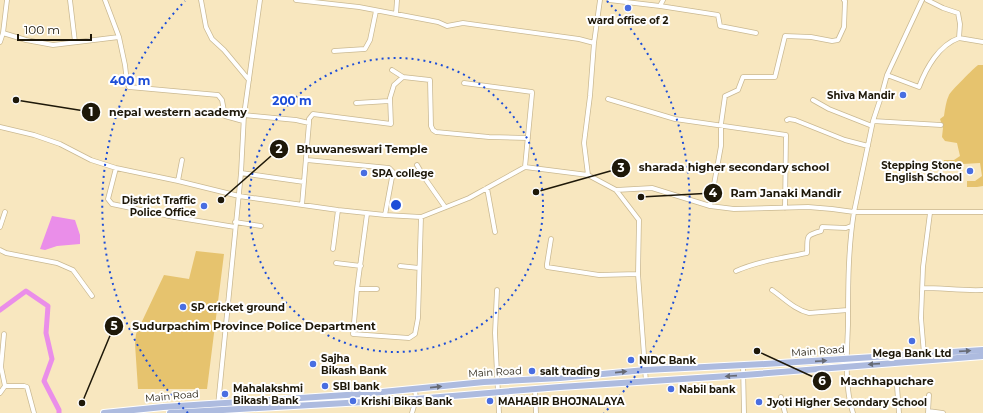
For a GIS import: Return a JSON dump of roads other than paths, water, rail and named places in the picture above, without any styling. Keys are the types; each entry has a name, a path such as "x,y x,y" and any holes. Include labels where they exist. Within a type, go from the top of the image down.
{"main road":[{"name":"Main Road","path":"104,413 163,406 327,396 644,370 983,350"},
{"name":"Main Road","path":"170,413 217,410 236,411 327,403 416,399 983,356"},
{"path":"560,378 560,387"},
{"path":"327,396 327,403"}],"street":[{"path":"0,42 3,33 7,0"},
{"path":"70,0 75,42"},
{"path":"105,0 119,37 129,87 218,95 222,100 224,116 243,121"},
{"path":"201,0 206,26 212,39 224,50 249,80"},
{"path":"217,410 239,196 243,121 260,0"},
{"path":"296,0 359,7 438,22 447,26 463,23 579,39 594,43"},
{"path":"396,14 397,0"},
{"path":"588,175 584,143 600,0"},
{"path":"609,0 718,15 720,26 756,33"},
{"path":"660,6 663,0"},
{"path":"710,206 721,146 721,124 725,96 738,90 743,77 775,77 785,36 811,37 832,41 838,40 844,27 844,0"},
{"path":"853,413 848,381 847,358 852,226 854,212 873,121 882,97 886,75 922,0"},
{"path":"927,0 958,13 960,24 959,38"},
{"path":"334,51 365,49 370,40 376,11"},
{"path":"3,33 26,40 53,45 119,37"},
{"path":"886,75 919,87 940,49 953,40 959,38 983,42"},
{"path":"392,70 403,77 430,80 431,126 436,132 489,137 528,138"},
{"path":"302,205 307,160 309,119 313,114 393,125 389,101 394,85 403,77"},
{"path":"464,83 532,92 525,167"},
{"path":"608,98 674,119 721,124 786,134 785,208"},
{"path":"813,100 872,126"},
{"path":"356,103 389,101"},
{"path":"244,115 296,120 309,124"},
{"path":"788,120 795,120 845,140 868,146"},
{"path":"873,121 940,125"},
{"path":"0,127 34,135 60,144 91,160 116,168 239,196 367,214 421,217 469,198 525,167 588,175 616,190 639,220 638,274 646,382"},
{"path":"178,181 182,160"},
{"path":"307,160 392,170 393,172 385,215"},
{"path":"417,165 445,207"},
{"path":"116,168 108,199 112,204 174,217 261,226"},
{"path":"241,173 304,182"},
{"path":"487,188 495,232"},
{"path":"616,190 652,188 710,206 734,209 814,208 854,212 983,212"},
{"path":"333,249 338,210"},
{"path":"0,227 5,212"},
{"path":"924,354 921,318 923,267 930,213"},
{"path":"367,214 357,289 353,334 409,338 415,334 418,318 421,217"},
{"path":"736,271 748,265 807,252 807,236 809,234 821,231 822,227 846,228 852,226"},
{"path":"551,238 547,267 599,275 638,274"},
{"path":"0,250 6,253 57,263 73,270 92,296"},
{"path":"336,263 361,266"},
{"path":"400,266 419,268"},
{"path":"357,289 377,288"},
{"path":"923,288 944,288 972,291 983,290"},
{"path":"497,290 495,333 499,413"},
{"path":"772,290 791,305 804,312 809,313 848,310"},
{"path":"0,393 5,386 1,367 4,334"},
{"path":"744,365 744,413"},
{"path":"5,386 27,387 34,413"},
{"path":"897,386 899,413"},
{"path":"412,413 416,399 415,389"},
{"path":"535,390 536,413"},
{"path":"929,395 928,412 943,413"},
{"path":"781,397 785,413"}],"waterway":[{"path":"0,310 26,291 48,306 46,333 52,359 44,381 59,410 59,413"}],"place":[{"name":"ward office of 2","path":"628,8"},
{"name":"Shiva Mandir","path":"903,95"},
{"name":"nepal western academy","path":"16,100"},
{"name":"Stepping Stone English School","path":"970,171"},
{"name":"SPA college","path":"364,173"},
{"name":"sharada higher secondary school","path":"536,192"},
{"name":"Ram Janaki Mandir","path":"641,197"},
{"name":"Bhuwaneswari Temple","path":"221,200"},
{"name":"District Traffic Police Office","path":"204,206"},
{"name":"SP cricket ground","path":"183,307"},
{"name":"Mega Bank Ltd","path":"912,341"},
{"name":"Machhapuchare","path":"757,351"},
{"name":"NIDC Bank","path":"631,360"},
{"name":"Sajha Bikash Bank","path":"313,364"},
{"name":"salt trading","path":"532,371"},
{"name":"SBI bank","path":"325,386"},
{"name":"Nabil bank","path":"671,389"},
{"name":"Mahalakshmi Bikash Bank","path":"225,394"},
{"name":"Krishi Bikas Bank","path":"353,401"},
{"name":"MAHABIR BHOJNALAYA","path":"490,401"},
{"name":"Jyoti Higher Secondary School","path":"759,402"},
{"name":"Sudurpachim Province Police Department","path":"82,403"}]}
